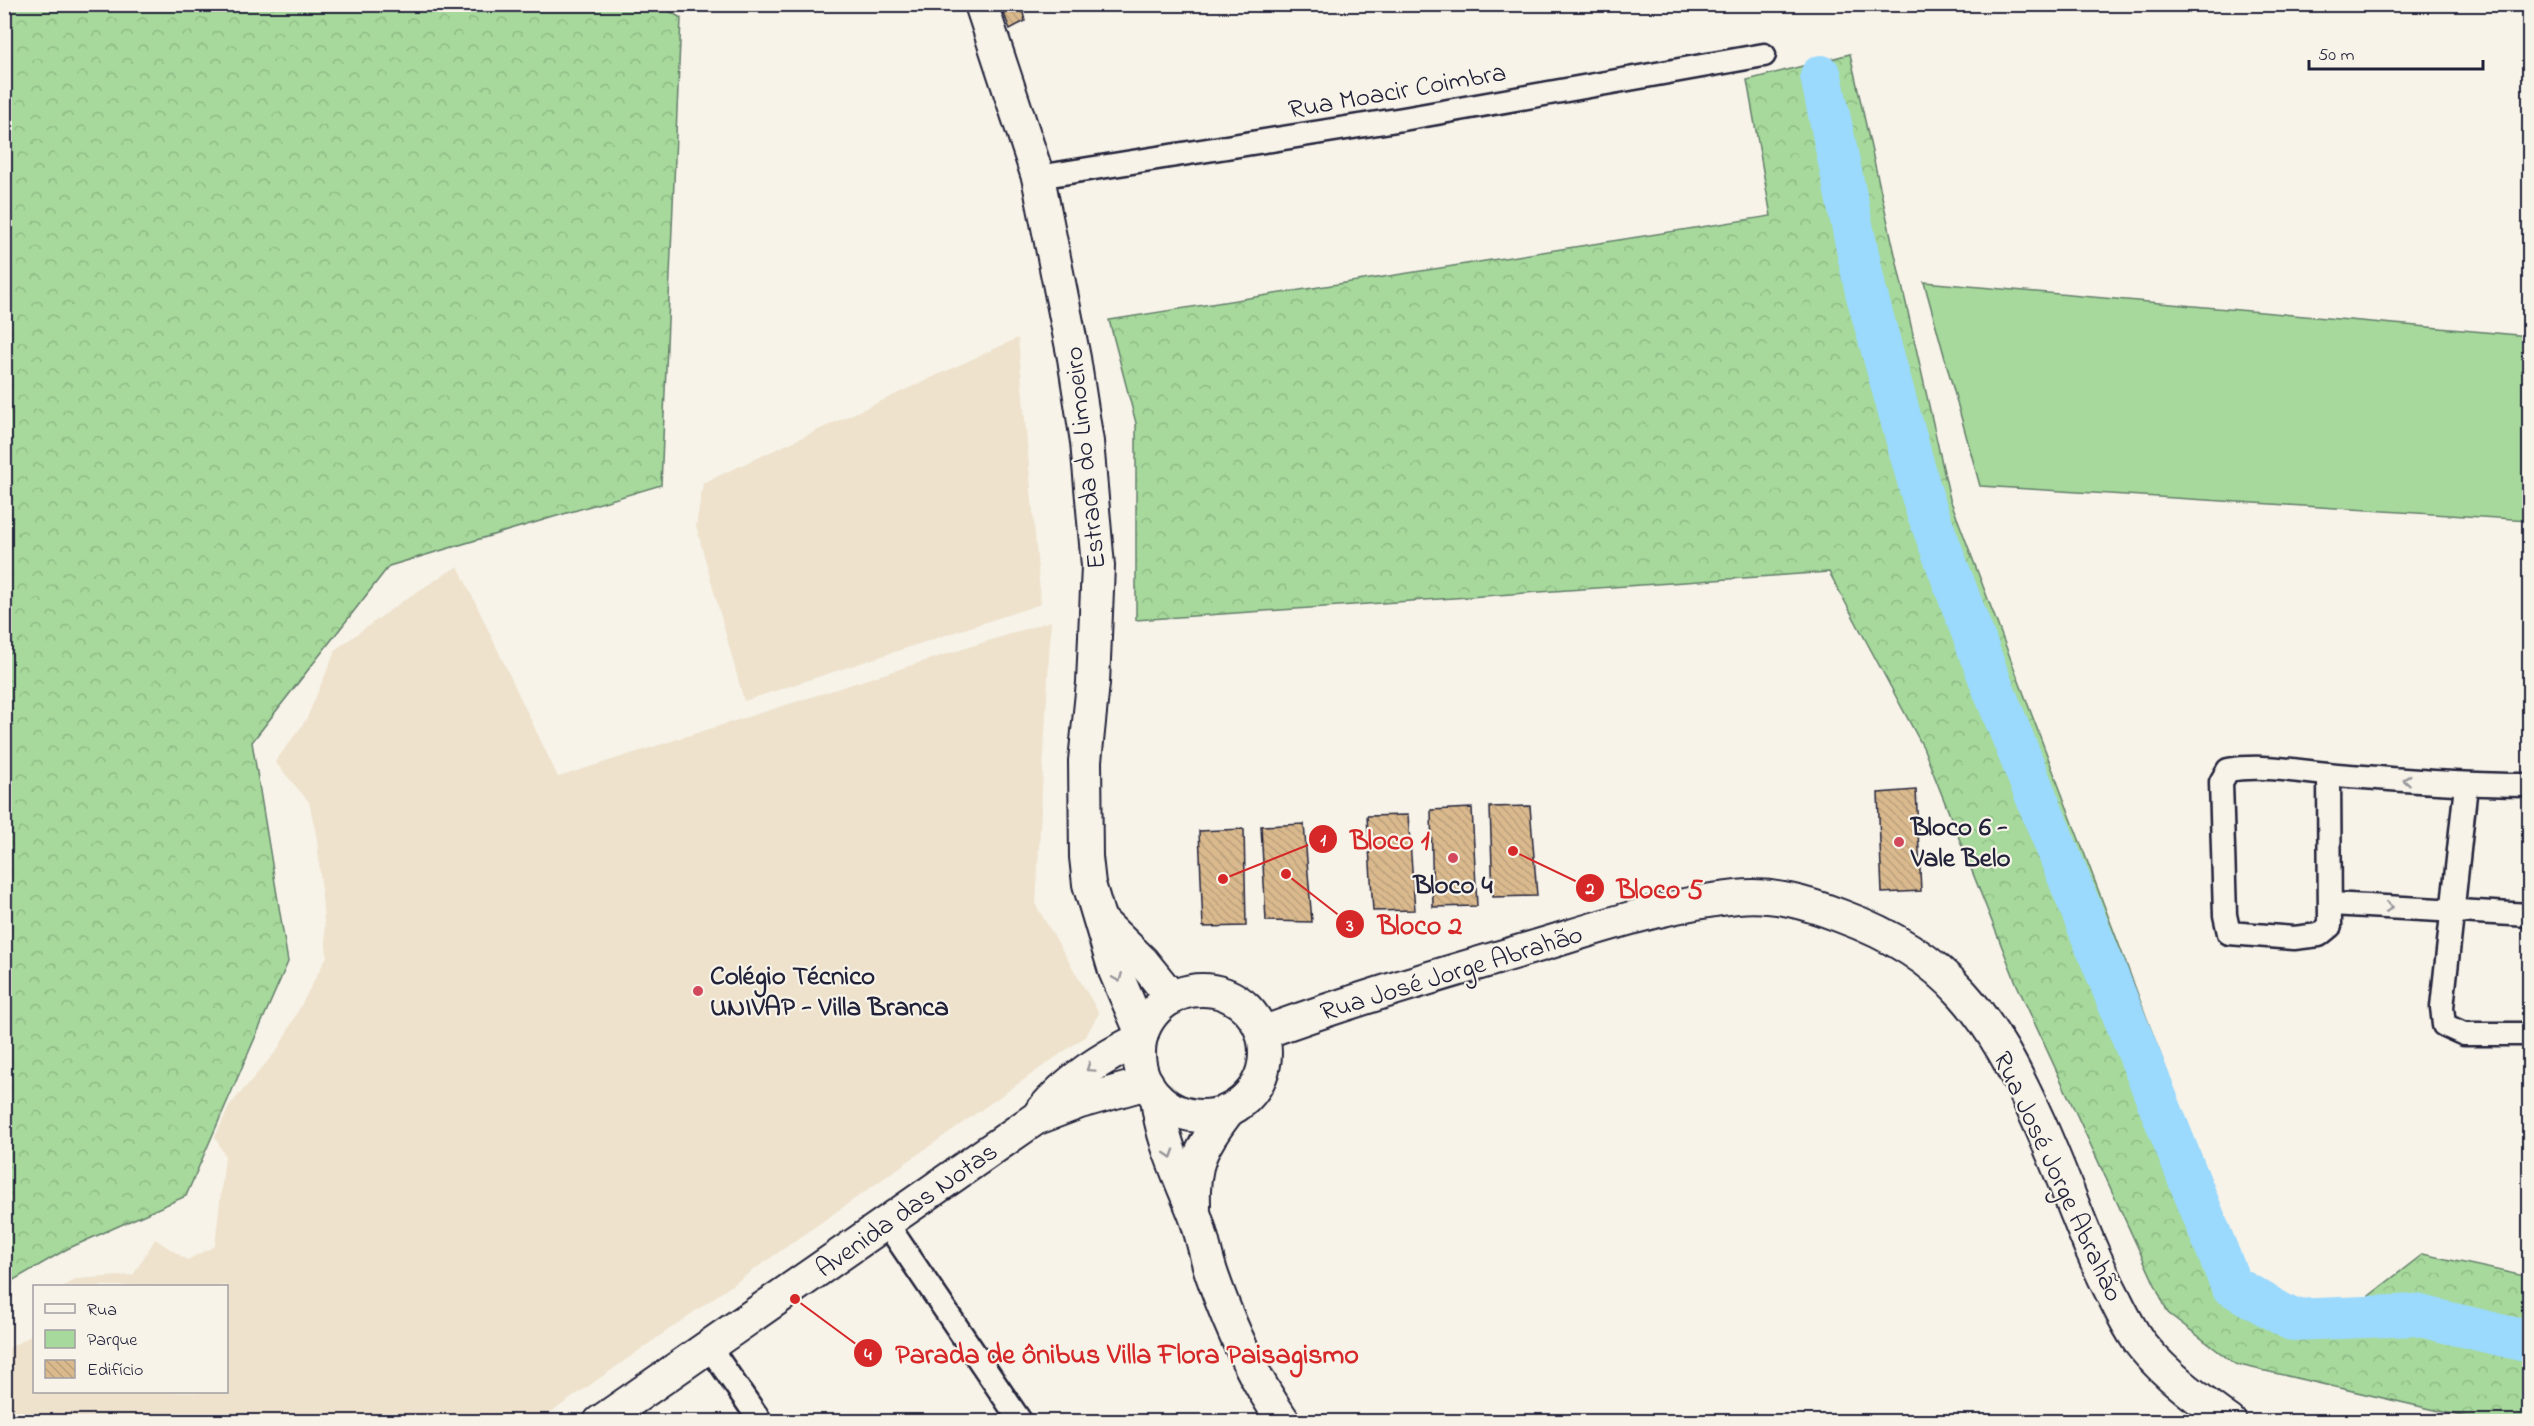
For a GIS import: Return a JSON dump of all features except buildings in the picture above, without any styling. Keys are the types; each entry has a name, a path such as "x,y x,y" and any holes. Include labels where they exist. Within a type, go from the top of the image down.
{"main road":[{"name":"Estrada do Limoeiro","path":"981,4 1038,177 1070,334 1095,518 1098,566 1096,636 1083,803 1089,884 1115,971 1141,1036"},
{"name":"Rua José Jorge Abrahão","path":"1262,1033 1460,969 1648,912 1695,902 1740,897 1773,897 1798,901 1864,924 1927,959 1981,1016 2036,1115 2106,1281 2142,1347 2172,1376 2230,1422"},
{"name":"Estrada do Limoeiro","path":"1102,922 1136,954 1172,998"},
{"name":"Avenida das Notas","path":"600,1422 1035,1119 1064,1087 1141,1036 1149,1019 1172,998 1198,991 1225,994 1241,1003 1254,1017 1262,1033 1265,1064 1260,1078 1246,1097 1228,1111"},
{"path":"1141,1036 1139,1061 1152,1090 1180,1184 1194,1214 1211,1272 1237,1341 1284,1422"},
{"name":"Avenida das Notas","path":"1035,1119 1080,1102 1152,1090"},
{"path":"1152,1090 1172,1108 1190,1115 1209,1116 1228,1111"},
{"path":"1194,1214 1193,1183 1199,1154 1206,1139 1228,1111"}],"street":[{"name":"Rua Moacir Coimbra","path":"1038,177 1403,119 1764,55"},
{"path":"2329,774 2330,926 2319,935 2294,938 2229,933 2225,915 2221,782 2228,770 2243,767 2466,784 2529,785"},
{"path":"2466,784 2442,1007 2444,1025 2464,1034 2529,1034"},
{"path":"2331,904 2529,915"},
{"path":"887,1224 1021,1422"},
{"path":"708,1345 760,1422"}],"shaded area":[{"path":"1018,338 1041,604 744,701 696,526 703,483"},
{"name":"Colégio Técnico UNIVAP - Villa Branca","path":"458,566 558,777 1051,621 1036,905 1099,1013 1086,1036 539,1421 5,1421 5,1350 29,1337 33,1329 33,1393 228,1393 228,1285 65,1285 76,1279 133,1275 155,1239 187,1260 215,1246 225,1156 215,1137 230,1105 278,1049 327,956 317,839 309,802 275,762 306,720 336,649 407,598"}],"green space":[{"path":"5,4 657,4 681,18 661,485 389,566 252,742 288,962 186,1196 67,1249 5,1285"},
{"path":"1850,54 1950,499 2254,1301 2275,1334 2325,1330 2423,1254 2529,1277 2529,1421 2483,1421 2235,1364 2168,1313 2017,985 1923,747 1829,572 1136,620 1136,423 1109,320 1771,216 1747,80"},
{"path":"1924,282 2529,336 2529,520 1980,486"}],"waterway":[{"path":"1821,76 1866,292 1924,503 1992,686 2231,1285 2292,1320 2416,1315 2530,1342"}],"place":[{"name":"Bloco 6 - Vale Belo","path":"1899,842"},
{"name":"Bloco 5","path":"1513,851"},
{"name":"Bloco 4","path":"1453,858"},
{"name":"Bloco 2","path":"1286,874"},
{"name":"Bloco 1","path":"1223,879"},
{"name":"Colégio Técnico UNIVAP - Villa Branca","path":"698,991"},
{"name":"Parada de ônibus Villa Flora Paisagismo","path":"795,1299"}]}
